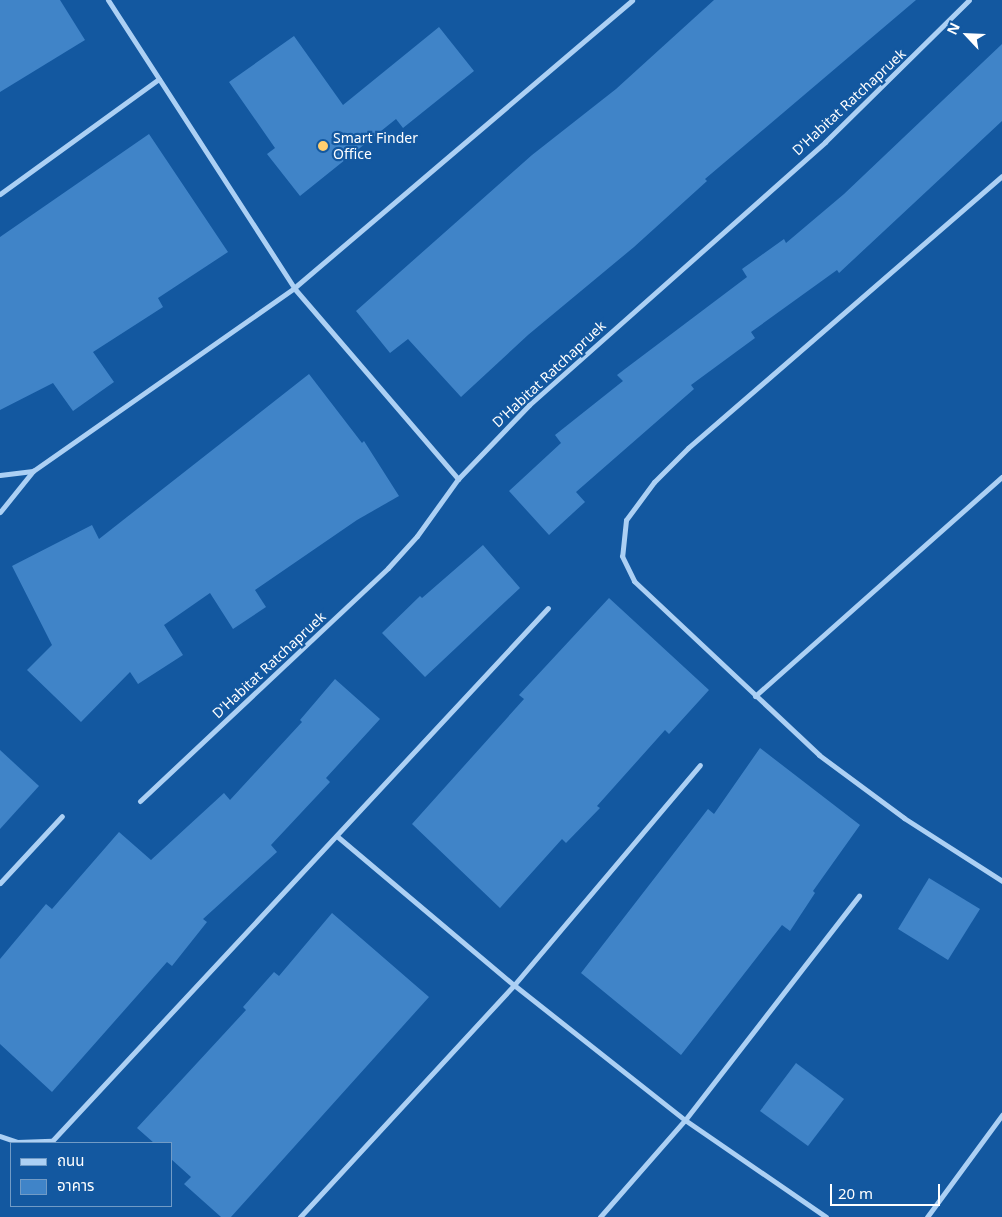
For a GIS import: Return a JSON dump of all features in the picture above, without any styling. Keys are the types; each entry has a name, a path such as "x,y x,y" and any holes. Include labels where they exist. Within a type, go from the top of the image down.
{"street":[{"path":"108,0 294,288 458,479"},
{"path":"0,512 33,471 294,288 632,0"},
{"name":"D'Habitat Ratchapruek","path":"140,801 388,568 417,536 458,479 529,405 825,142 969,0"},
{"path":"0,194 159,79"},
{"path":"1002,176 688,448 654,482 626,520 622,556 634,581 819,755 904,818 1002,881"},
{"path":"0,476 33,471"},
{"path":"756,696 1002,477"},
{"path":"0,1136 17,1142 52,1141 338,837 548,608"},
{"path":"300,1217 514,985 700,764"},
{"path":"0,883 62,816"},
{"path":"338,837 514,985 685,1120 826,1217"},
{"path":"600,1217 685,1120 859,896"},
{"path":"926,1217 1002,1115"}],"building":[{"path":"0,0 60,0 85,40 0,92"},
{"path":"714,0 916,0 705,179 707,181 634,247 528,335 461,397 408,339 390,353 356,311 532,155 616,89"},
{"path":"439,27 474,71 403,128 396,119 300,196 267,154 275,148 229,82 294,36 343,105"},
{"path":"1002,44 1002,121 839,273 837,270 751,332 755,338 691,385 694,389 576,492 585,502 549,535 509,491 561,443 555,435 623,381 617,375 747,277 742,269 784,239 786,243 844,194"},
{"path":"149,134 228,252 158,298 163,307 93,352 114,382 73,411 53,383 0,410 0,237"},
{"path":"309,374 362,443 364,441 399,496 357,520 255,590 266,607 233,629 210,593 164,625 183,655 138,684 130,672 81,722 27,670 52,645 12,566 92,525 99,539"},
{"path":"483,545 520,588 425,677 382,633 420,596 422,598"},
{"path":"609,598 709,690 669,734 665,730 597,806 600,808 566,843 562,839 500,908 412,824 524,699 519,695"},
{"path":"335,679 380,719 326,778 330,782 271,845 277,852 203,919 207,922 172,966 167,962 52,1092 0,1044 0,959 46,904 52,909 119,832 151,860 224,793 230,800 302,722 300,720"},
{"path":"760,748 860,825 813,891 815,893 790,931 782,925 681,1055 581,973 708,809 714,814"},
{"path":"0,750 39,786 0,829"},
{"path":"929,878 980,909 948,960 898,929"},
{"path":"332,913 429,997 231,1217 221,1217 184,1184 191,1177 172,1160 172,1142 153,1142 137,1128 246,1010 243,1007 274,972 279,976"},
{"path":"796,1063 844,1099 808,1146 760,1111"}],"place":[{"name":"Smart Finder Office","path":"323,146"}]}
